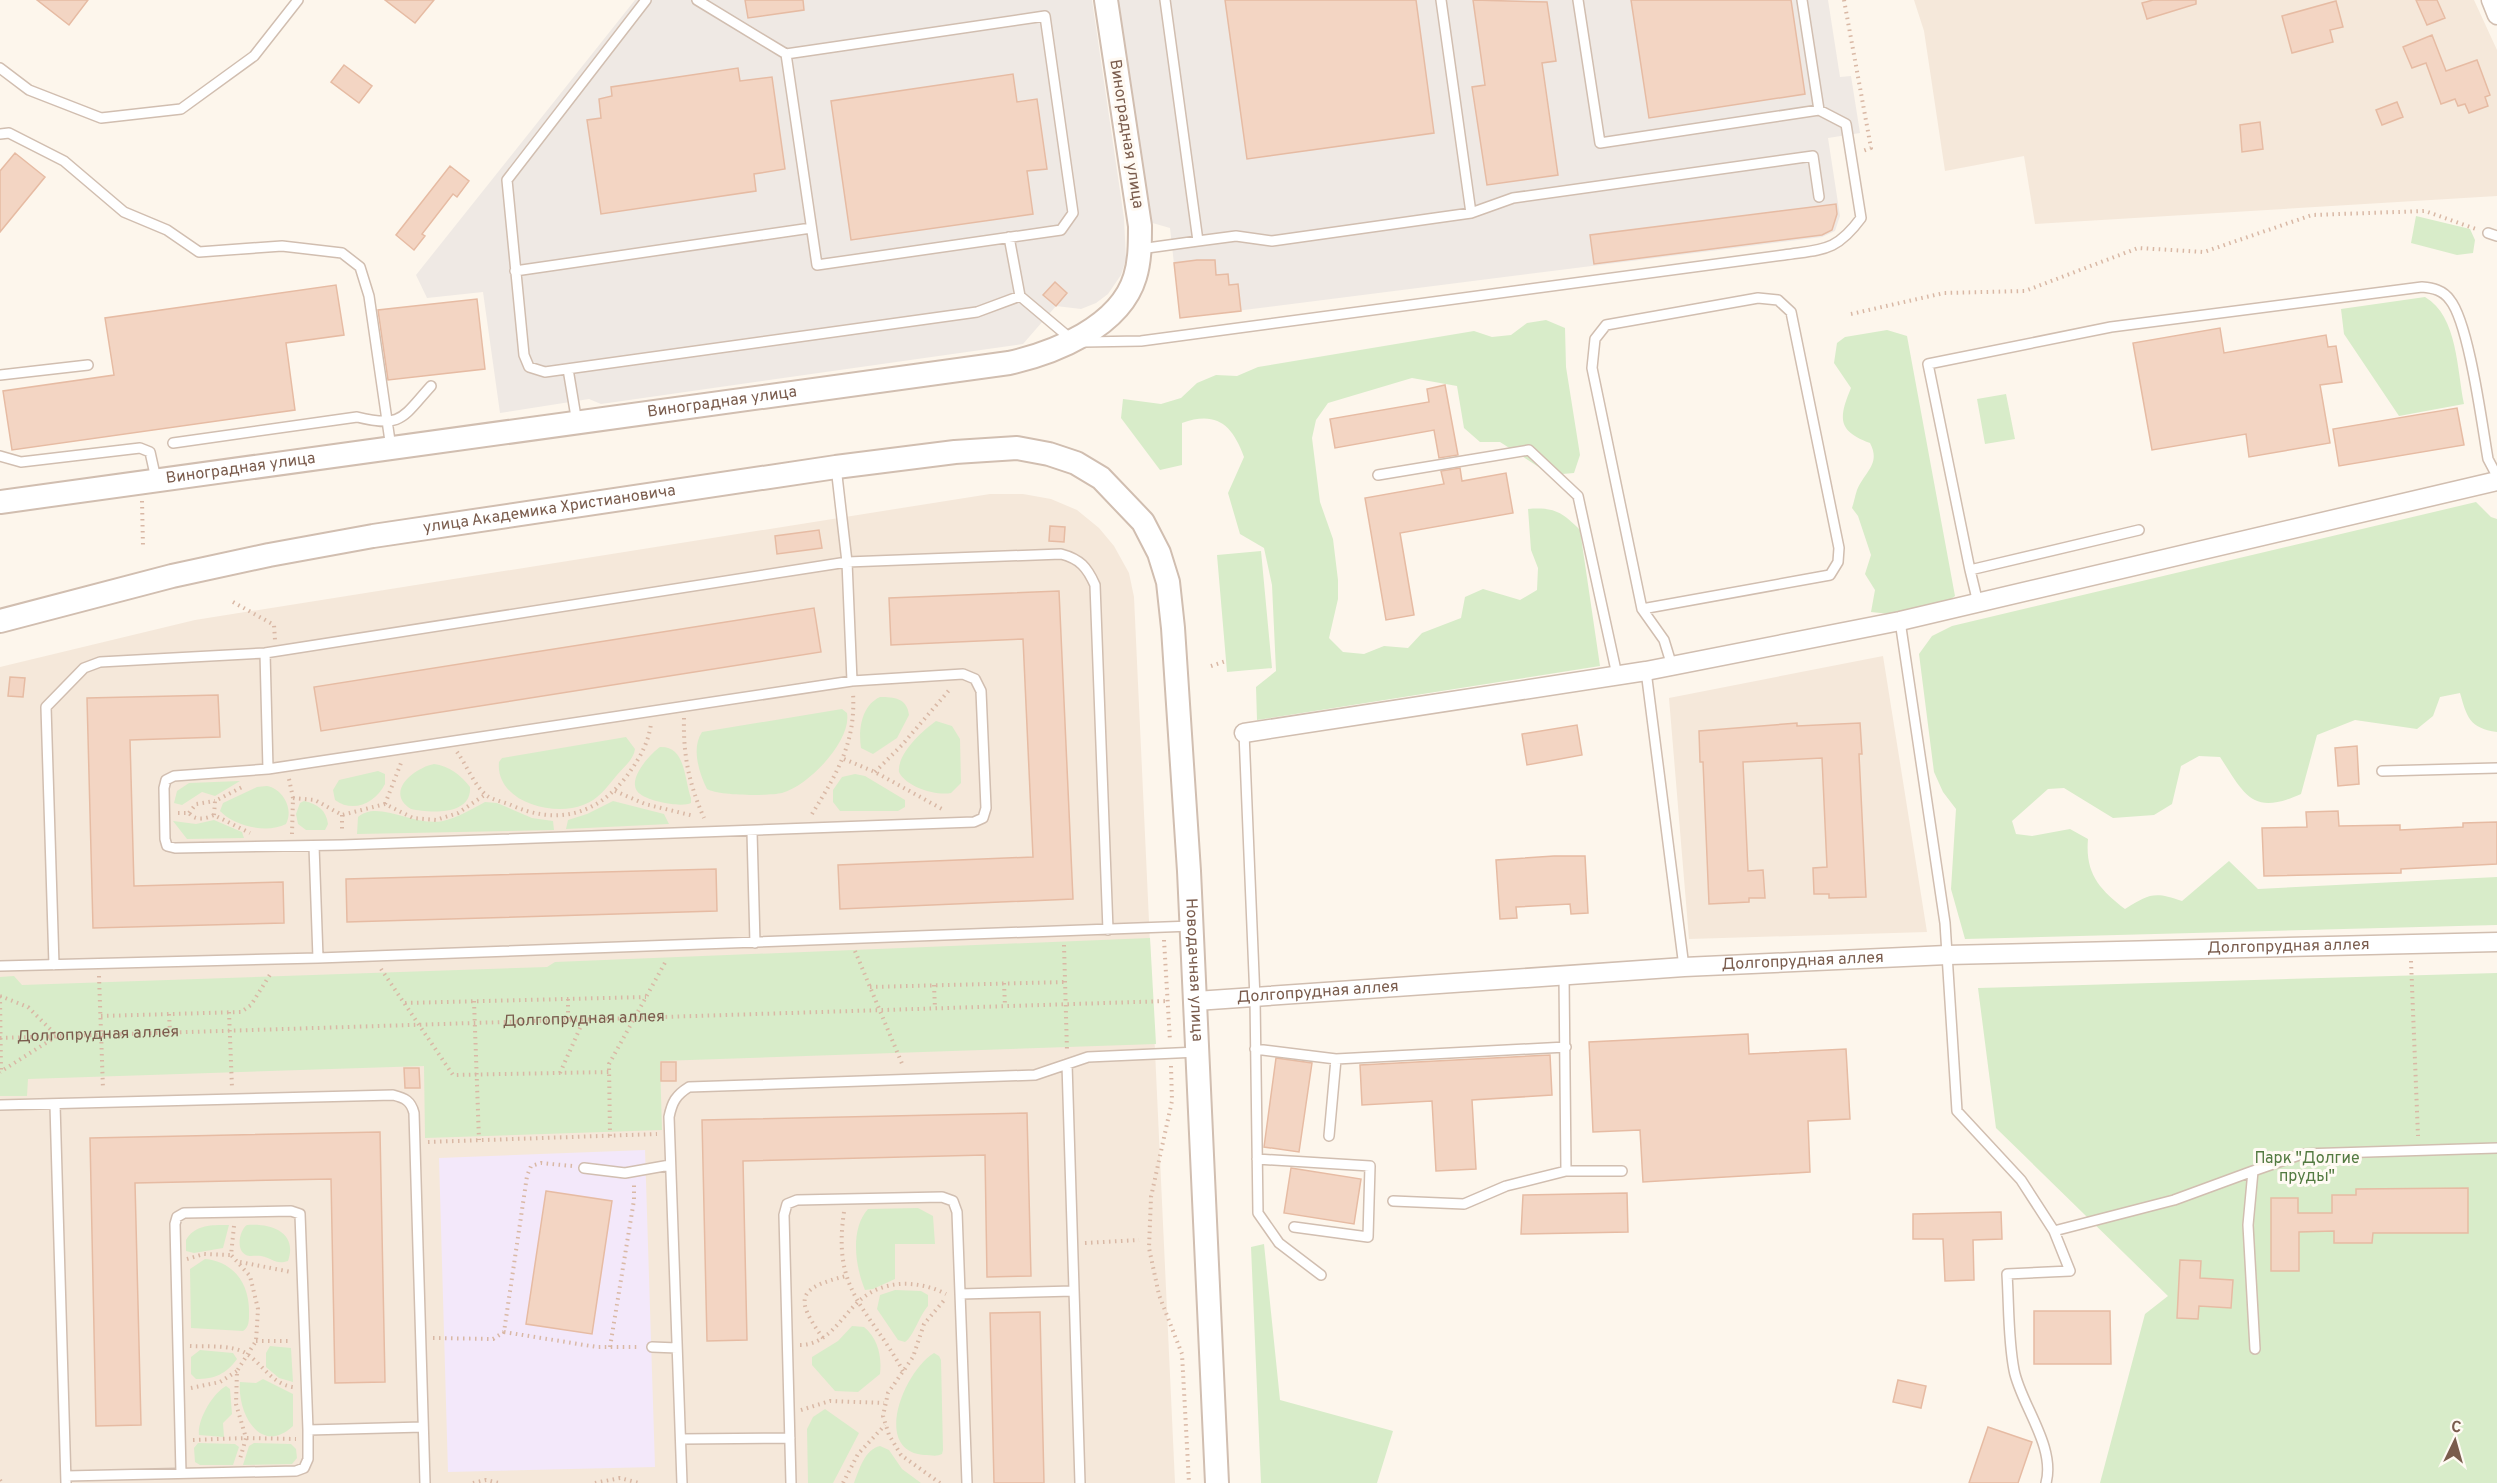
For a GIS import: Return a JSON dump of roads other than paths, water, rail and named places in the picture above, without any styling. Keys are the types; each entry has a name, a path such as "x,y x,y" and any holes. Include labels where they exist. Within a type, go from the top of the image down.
{"street":[{"name":"Виноградная улица","path":"0,502 1009,363 1037,357 1073,342 1123,302 1135,278 1140,249 1140,226 1106,0"},
{"path":"2491,0 2497,15"},
{"name":"улица Академика Христиановича","path":"0,621 172,576 269,555 373,536 836,467 955,452 1017,448 1049,454 1076,463 1101,478"},
{"name":"Новодачная улица","path":"1101,478 1143,522 1159,553 1168,582 1182,736 1217,1483"},
{"path":"1244,733 1646,671 1900,621 2497,481"},
{"name":"Долгопрудная аллея","path":"1196,1001 1255,999 1684,967 1947,956 2497,942"}],"lane":[{"path":"0,68 29,90 100,118 181,109 254,56 298,0"},
{"path":"646,0 507,180 524,355 530,367 545,372 977,312 1020,296"},
{"path":"697,0 786,54 1045,16 1073,213 1061,230 817,265 786,54"},
{"path":"1165,0 1198,241"},
{"path":"1441,0 1471,213"},
{"path":"1010,237 1020,296 1073,342 1141,341 1826,249 1846,238 1861,218 1846,124 1819,110 1600,143 1578,0"},
{"path":"1802,0 1819,110"},
{"path":"0,134 9,133 64,161 124,212 167,230 199,252 282,246 342,253 352,258 364,273 369,296 385,423 391,448"},
{"path":"1140,249 1236,236 1272,241 1471,213 1513,198 1813,156 1819,197"},
{"path":"515,271 811,228"},
{"path":"1978,603 1928,364 2111,327 2422,286 2438,289 2450,299 2463,329 2488,459 2497,476"},
{"path":"1642,609 1830,575 1838,562 1839,548 1791,312 1778,300 1758,298 1606,325 1595,339 1592,368 1642,609 1664,640 1672,666"},
{"path":"0,375 88,365"},
{"path":"568,369 576,423"},
{"path":"173,442 357,417 385,423 403,417 431,386"},
{"path":"0,456 21,462 140,448 150,452 149,482"},
{"path":"1378,475 1529,450 1578,496 1617,675"},
{"path":"836,467 847,562 852,681"},
{"path":"1970,570 2139,530"},
{"path":"54,965 46,707 84,668 100,662 265,653 847,562 1061,554 1076,558 1088,570 1095,585 1108,930"},
{"path":"1900,621 1945,923 1957,1111 2021,1180 2054,1231 2070,1271 2007,1274 2014,1371 2037,1423 2049,1474 2046,1483"},
{"path":"265,653 268,769"},
{"path":"1646,671 1684,967"},
{"path":"963,674 975,679 981,691 986,808 983,818 974,822 752,832 292,847 175,848 167,846 166,780 174,776 268,769 852,681 963,674"},
{"path":"1244,733 1255,999 1258,1213 1279,1243 1321,1275"},
{"path":"2382,771 2497,768"},
{"path":"752,832 755,943"},
{"path":"314,846 318,958"},
{"path":"0,966 318,958 1192,927"},
{"path":"1564,976 1566,1171"},
{"path":"1255,1049 1335,1059 1566,1047"},
{"path":"682,1483 669,1134 672,1104 678,1093 689,1087 1035,1075 1088,1057 1198,1052"},
{"path":"1329,1136 1335,1059"},
{"path":"1067,1064 1080,1483"},
{"path":"0,1105 393,1095 404,1098 411,1104 415,1142 424,1483"},
{"path":"55,1105 66,1479 181,1473 296,1471 304,1468 308,1459 308,1435 304,1273 300,1214 291,1211 184,1213 177,1217 181,1473"},
{"path":"2054,1231 2174,1200 2302,1154 2497,1148"},
{"path":"1257,1159 1370,1166 1368,1237 1294,1227"},
{"path":"584,1168 625,1173 670,1165"},
{"path":"1393,1201 1464,1204 1506,1186 1566,1171 1622,1171"},
{"path":"2253,1171 2248,1225 2255,1349"},
{"path":"791,1483 784,1215 787,1204 797,1200 942,1197 953,1201 957,1212 967,1483"},
{"path":"960,1294 1073,1291"},
{"path":"652,1347 677,1348"},
{"path":"308,1435 423,1427"},
{"path":"681,1439 790,1438"}],"park label":[{"name":"Парк \"Долгие пруды\"","path":"2307,1168"}]}
